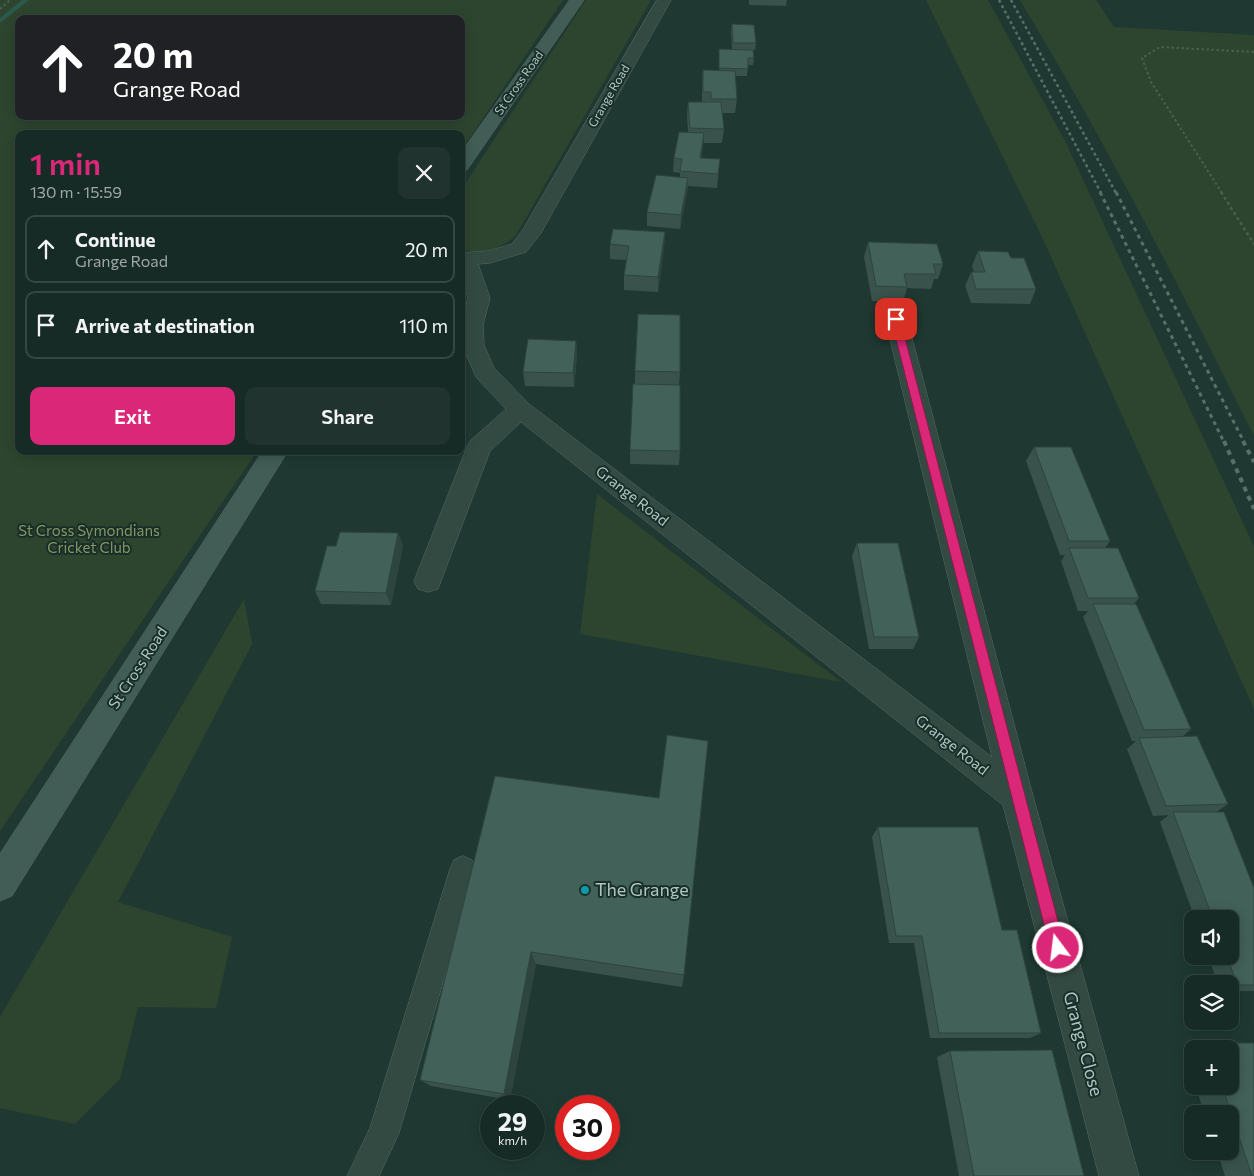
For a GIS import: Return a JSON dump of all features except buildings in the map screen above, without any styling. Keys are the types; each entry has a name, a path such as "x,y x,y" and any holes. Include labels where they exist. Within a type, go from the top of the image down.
{"main road":[{"name":"St Cross Road","path":"465,160 577,0"},
{"name":"St Cross Road","path":"0,884 273,455"}],"street":[{"name":"Grange Road","path":"465,259 490,257 519,248 531,232 664,0"},
{"name":"Grange Road","path":"465,262 479,298 472,325 473,345 484,372 521,410 1017,796"},
{"name":"Grange Road","path":"896,319 1017,796"},
{"path":"428,581 479,447 507,420 521,410"},
{"name":"Grange Close","path":"1017,796 1118,1176"}],"lane":[{"path":"362,1176 384,1133 463,869"}],"path":[{"path":"0,10 10,0"},
{"path":"1254,52 1160,47 1142,58 1151,82 1254,244"}],"green space":[{"name":"St Cross Symondians Cricket Club","path":"0,0 563,0 465,145 465,130 15,130 15,455 254,455 0,831"},
{"path":"586,0 651,0 516,235 504,244 491,250 476,252 465,250 465,184"},
{"path":"926,0 988,0 1066,143 1251,540 1254,547 1254,709 1042,237"},
{"path":"1020,0 1096,0 1114,27 1254,35 1254,436 1142,216"},
{"path":"597,494 841,682 580,634"},
{"path":"244,599 252,644 118,902 232,937 216,1008 138,1007 120,1079 75,1124 0,1108 0,1017"}],"waterway":[{"path":"0,21 26,0"}],"railway":[{"path":"999,0 1101,193"},
{"path":"1011,0 1116,193"},
{"path":"1100,192 1224,442"},
{"path":"1116,192 1244,442"},
{"path":"1224,441 1254,509"},
{"path":"1243,441 1254,462"}],"place":[{"name":"The Grange","path":"585,890"}],"route":[{"path":"896,319 1017,796 1058,948"}]}
